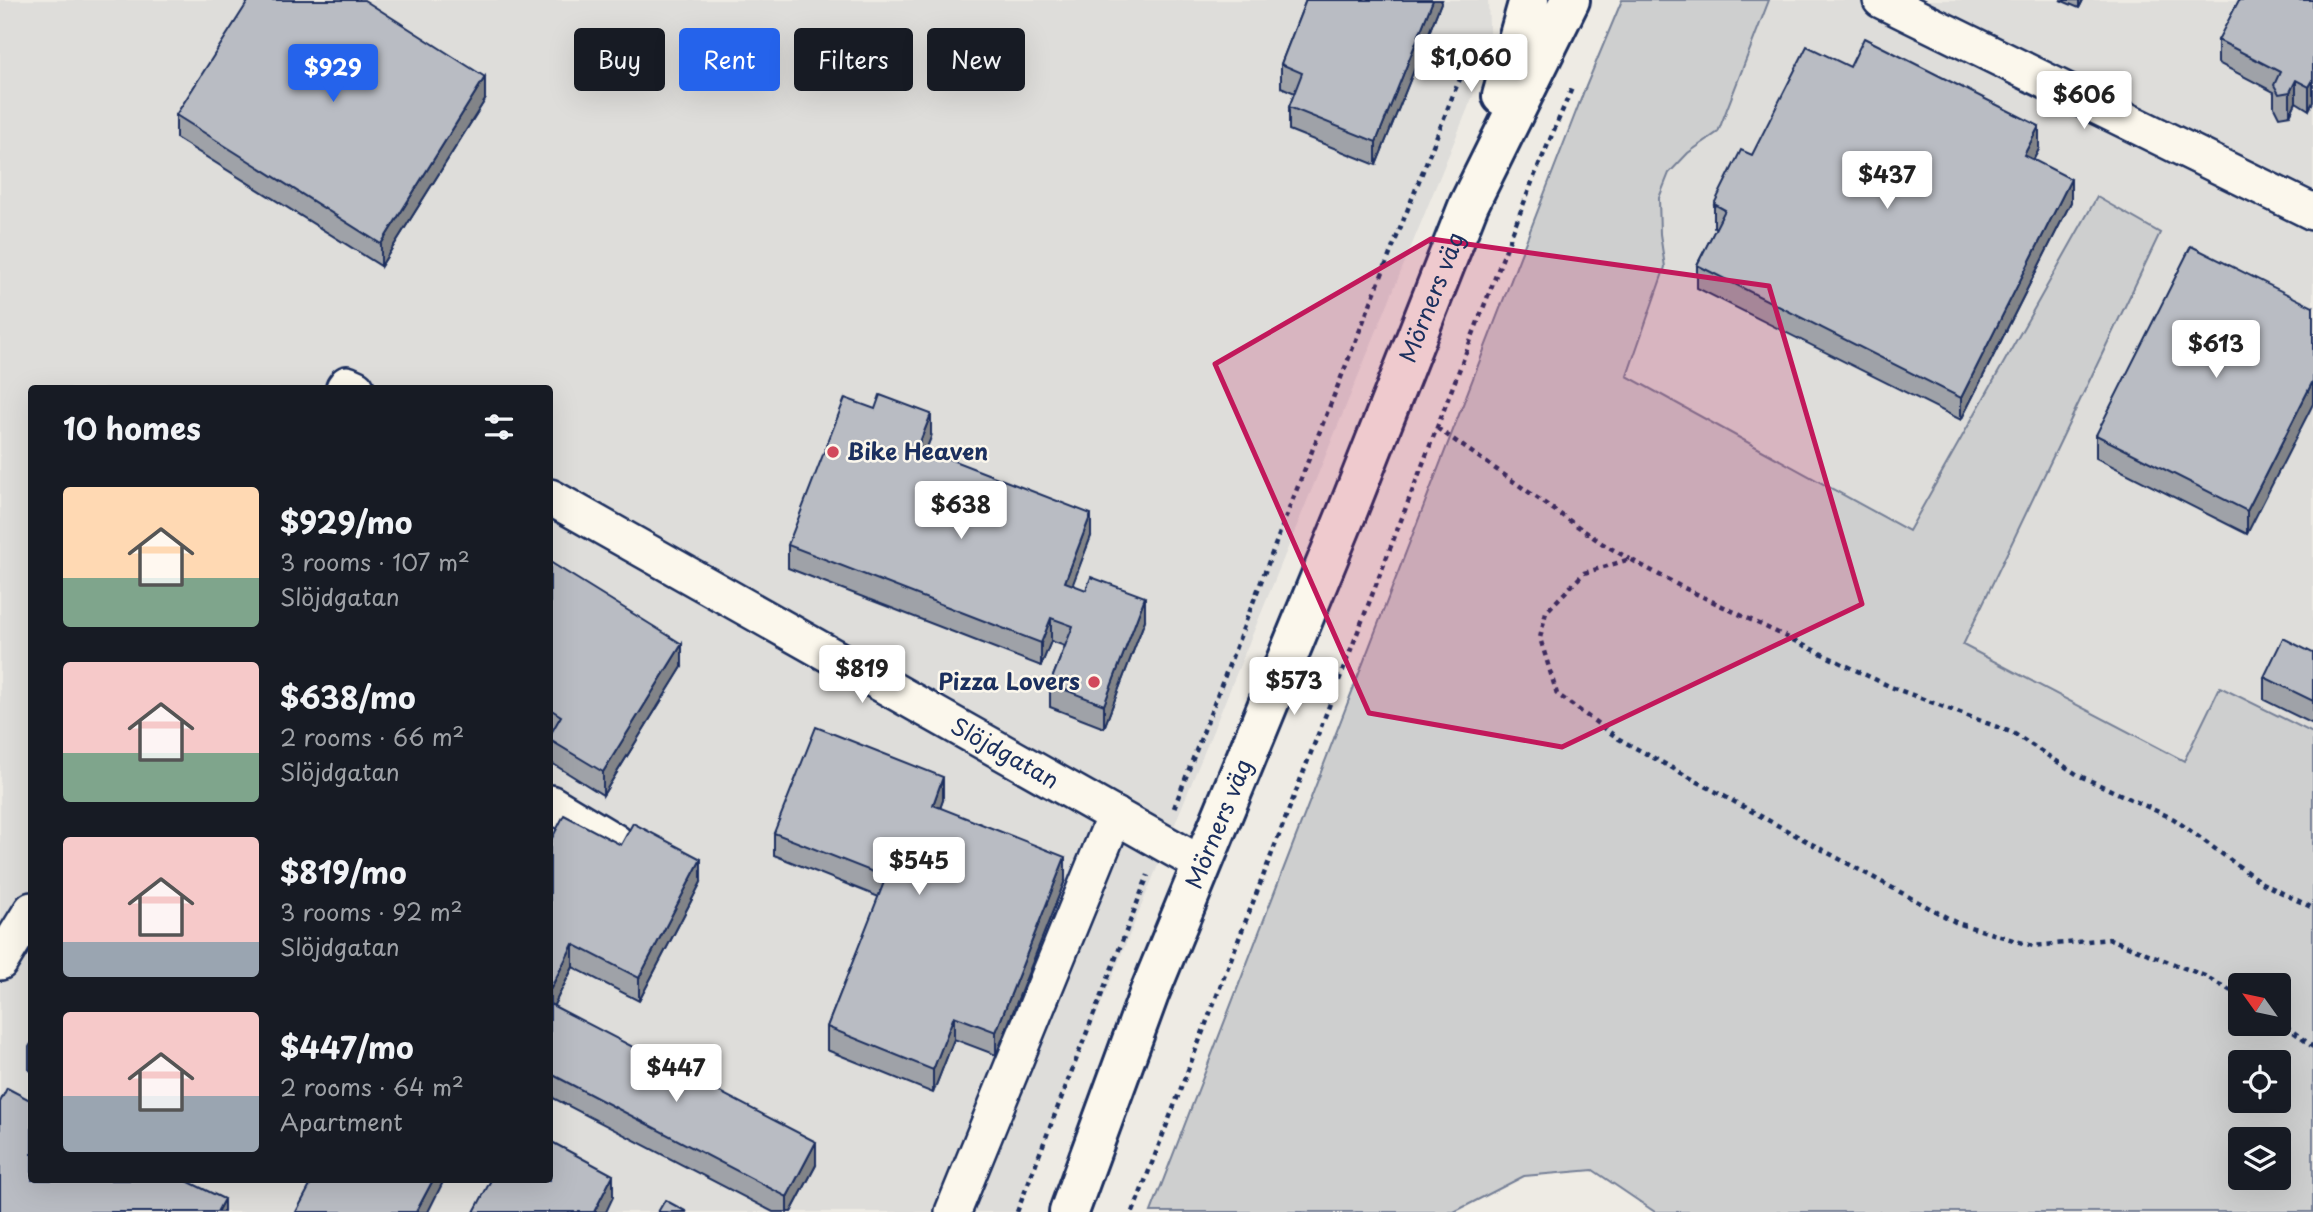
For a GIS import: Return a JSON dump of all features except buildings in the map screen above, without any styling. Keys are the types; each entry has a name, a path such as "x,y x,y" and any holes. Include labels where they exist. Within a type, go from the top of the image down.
{"main road":[{"name":"Mörners väg","path":"1469,204 1529,0"},
{"name":"Mörners väg","path":"1069,1212 1149,994 1353,498 1469,204 1570,0"}],"street":[{"path":"1881,0 2313,212"},
{"name":"Slöjdgatan","path":"553,500 1201,864"},
{"path":"553,805 615,842"},
{"path":"953,1212 1115,815"},
{"path":"0,962 28,916"}],"path":[{"path":"1017,1212 1289,509 1455,90"},
{"path":"1133,1212 1534,177"},
{"path":"1437,428 1603,544 1630,559 1678,585 1891,687 2013,733 2078,775 2174,818 2262,883 2313,908"},
{"path":"1630,559 1584,573 1546,612 1540,638 1558,694 1619,739 1957,923 2033,946 2110,939 2205,976 2228,989"},
{"path":"2291,1030 2313,1047"}],"highlighted area":[{"path":"1431,239 1769,286 1862,604 1562,747 1369,713 1215,364"}],"shaded area":[{"path":"0,0 1488,0 1490,54 1016,1212 0,1212"},
{"path":"1622,0 1769,0 1718,132 1688,153 1669,173 1659,198 1660,234 1665,267 1627,376 1909,531 2097,197 2160,233 1963,645 2184,761 2220,687 2313,733 2313,1212 1655,1212 1593,1170 1524,1176 1454,1212 1151,1212 1584,91"},
{"path":"1769,0 2313,0 2313,733 2220,687 2185,761 1963,645 2160,234 2097,197 1910,531 1627,376 1665,267 1660,234 1659,198 1669,173 1688,153 1718,132"}],"place":[{"name":"Bike Heaven","path":"833,452"},
{"name":"Pizza Lovers","path":"1094,682"}]}
